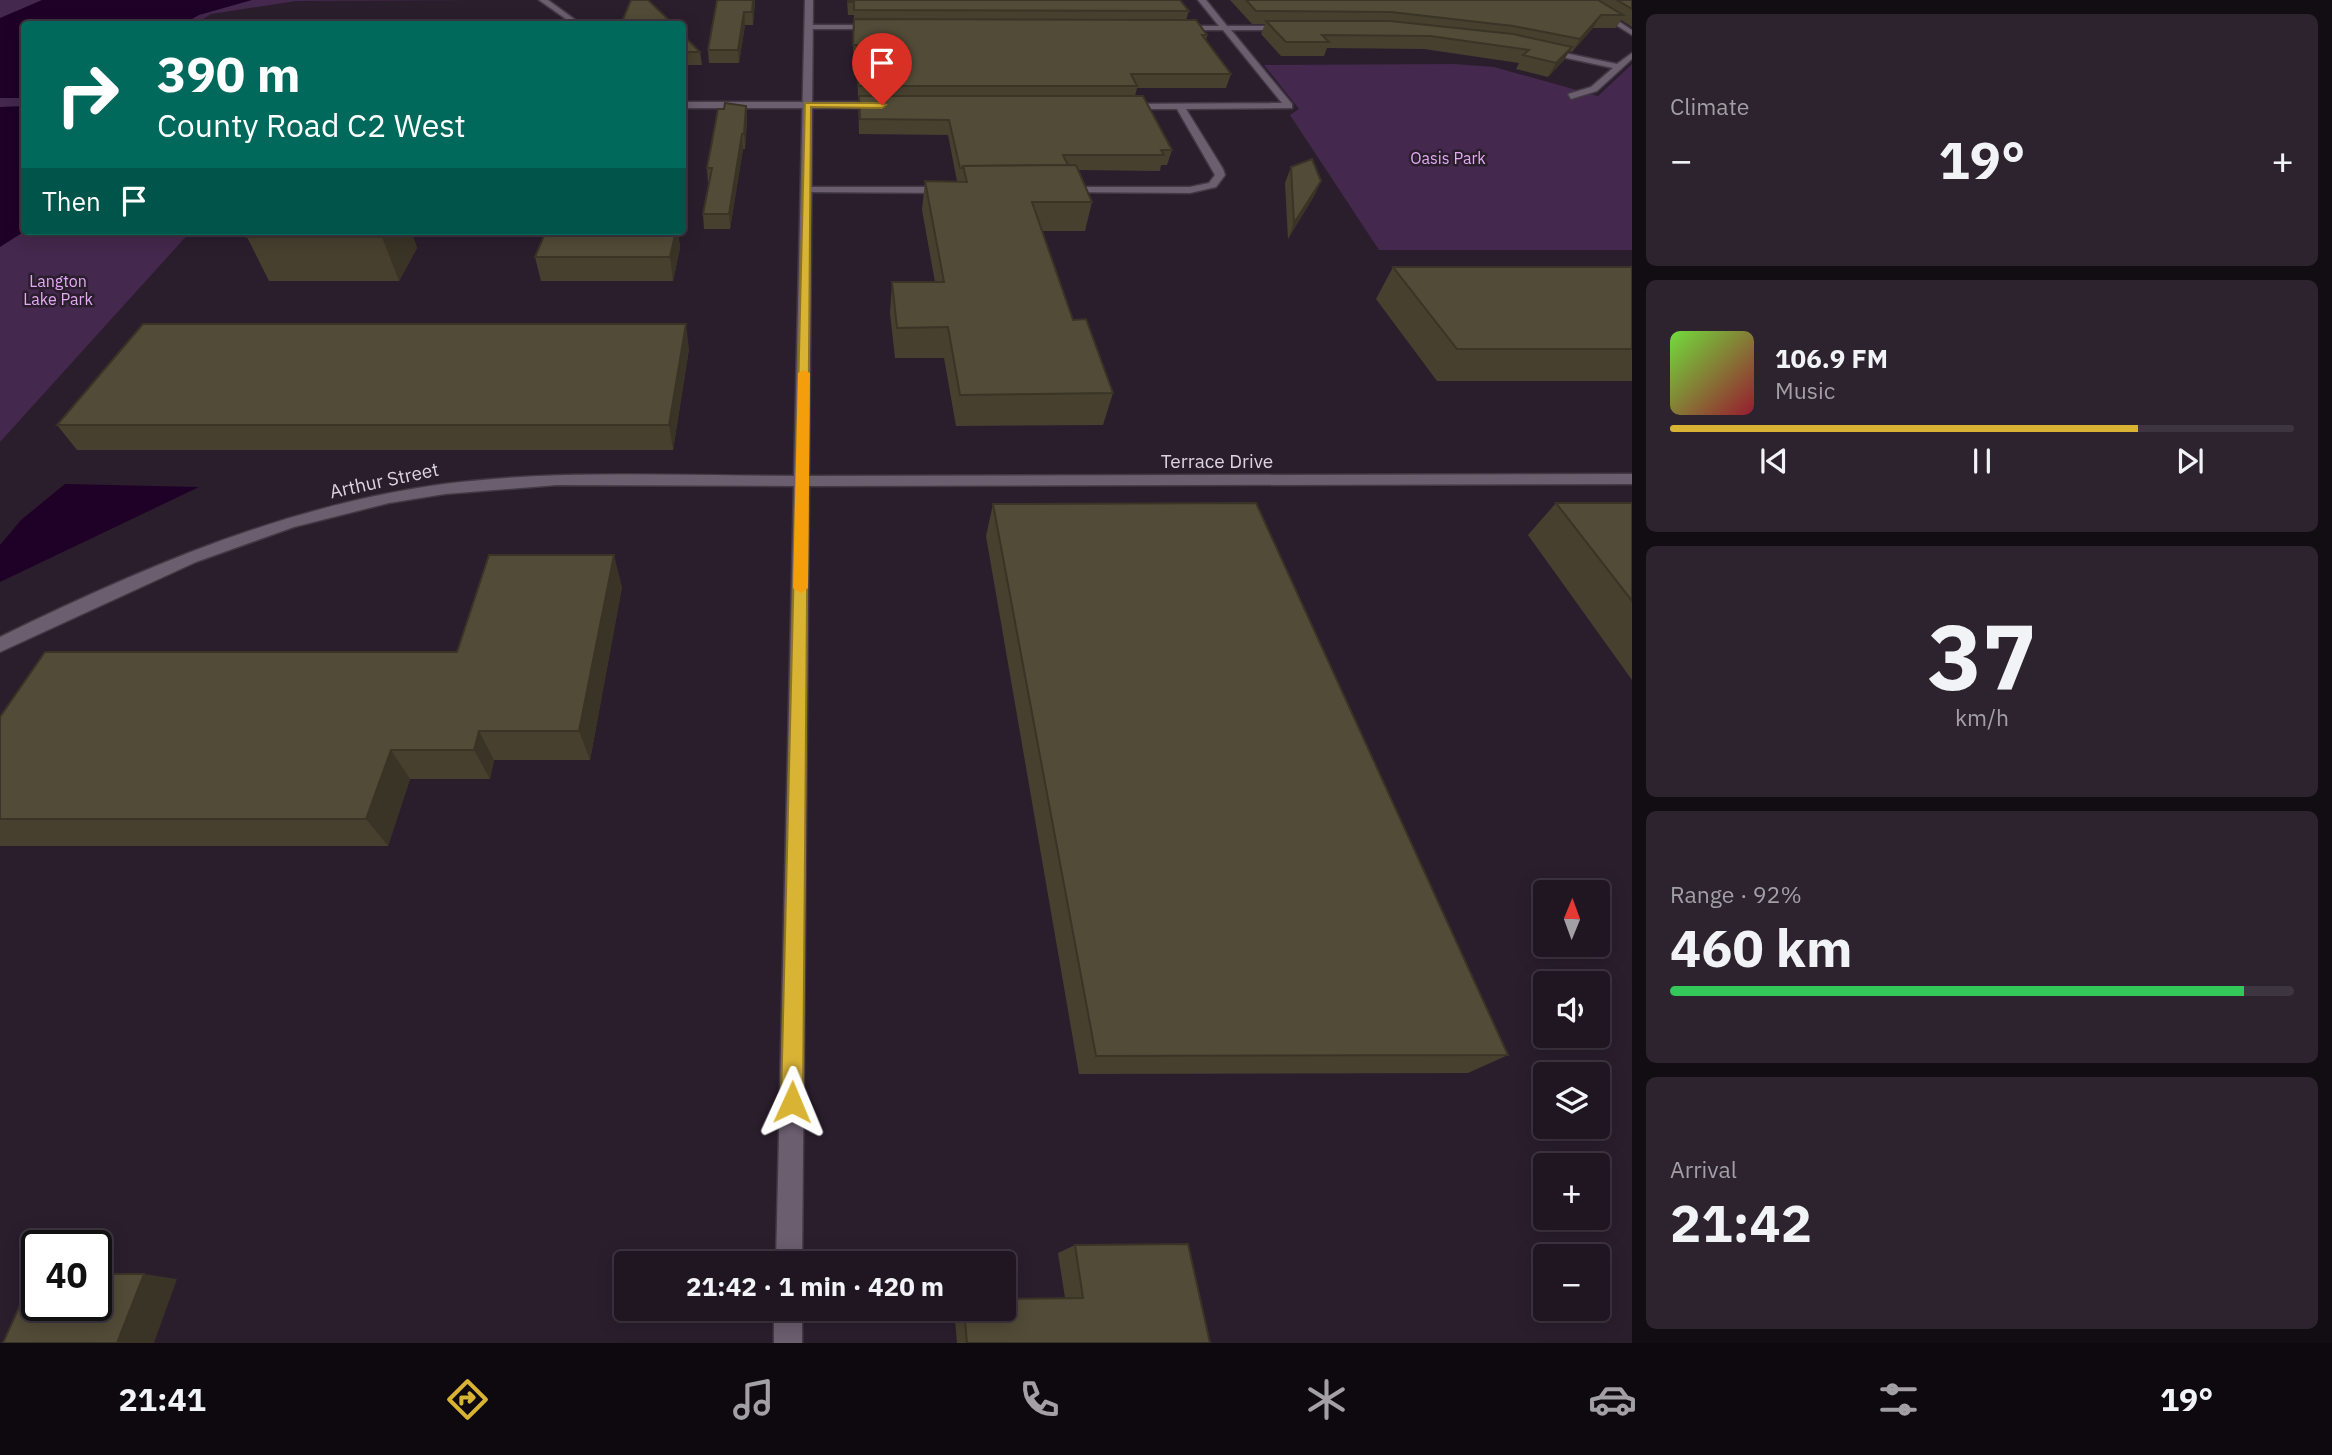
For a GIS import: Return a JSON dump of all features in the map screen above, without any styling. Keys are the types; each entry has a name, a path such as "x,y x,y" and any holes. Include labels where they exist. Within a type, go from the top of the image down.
{"street":[{"path":"543,0 573,21"},
{"path":"789,1251 809,0"},
{"path":"1112,106 1289,106 1202,0"},
{"path":"1580,0 1630,30"},
{"path":"809,27 892,27"},
{"path":"1169,28 1290,28"},
{"path":"1533,48 1621,67"},
{"path":"1571,96 1588,92 1621,67 1632,55"},
{"path":"686,105 896,105"},
{"path":"1048,190 1183,191 1212,185 1220,175 1180,106"},
{"path":"806,189 954,190"},
{"name":"Arthur Street","path":"0,645 190,557 279,527 384,499 464,485 541,479 803,482"},
{"name":"Terrace Drive","path":"803,482 1632,479"},
{"path":"788,1343 789,1321"}],"green space":[{"name":"Langton Lake Park","path":"0,0 481,0 296,1 211,14 200,21 21,21 21,235 187,235 0,442"},
{"name":"Oasis Park","path":"1454,64 1494,67 1598,96 1632,64 1632,250 1379,250 1290,115 1299,109 1264,65"}],"shaded area":[{"path":"42,0 252,0 199,15 188,21 21,21 21,98 0,98 0,18"},
{"path":"21,106 21,234 0,247 0,107"},
{"path":"65,484 199,487 0,582 0,545 21,520"}],"building":[{"path":"631,0 648,0 670,21 622,21"},
{"path":"717,0 753,0 752,12 744,12 738,50 708,50"},
{"path":"848,0 1180,0 1189,11 854,10 854,2"},
{"path":"1246,0 1598,0 1623,15 1601,15 1580,39 1513,26 1391,12 1256,11"},
{"path":"1617,0 1632,0 1632,9"},
{"path":"854,19 1196,20 1207,35 1202,35 1231,74 1131,74 1137,86 858,86 857,45 853,45"},
{"path":"1266,21 1390,21 1513,34 1572,47 1556,63 1523,55 1529,50 1430,36 1322,35 1329,42 1286,42"},
{"path":"686,38 700,52 686,52"},
{"path":"859,96 1143,96 1172,150 1161,150 1164,155 1063,155 1068,165 960,168 949,120 860,119"},
{"path":"725,103 746,106 744,134 729,214 703,214 712,168 707,168 718,109 724,109"},
{"path":"1312,159 1321,181 1294,223 1291,167"},
{"path":"1076,165 1092,202 1032,202 1073,320 1086,319 1113,393 960,395 948,327 897,328 892,282 944,282 925,181 967,182 963,166"},
{"path":"248,235 383,235 382,237 247,237"},
{"path":"544,235 675,235 670,257 535,257"},
{"path":"1393,267 1632,267 1632,349 1457,349"},
{"path":"143,324 686,324 669,425 57,425"},
{"path":"1256,503 1508,1055 1096,1056 993,504"},
{"path":"1556,503 1632,503 1632,601"},
{"path":"489,555 614,555 579,731 479,731 474,750 391,750 366,819 0,819 0,717 45,652 457,652"},
{"path":"1188,1244 1210,1343 967,1343 965,1321 1016,1321 1016,1299 1083,1298 1075,1245"},
{"path":"112,1274 144,1274 117,1343 3,1343 21,1303 21,1321 112,1321"}],"slow traffic":[{"path":"801,588 804,373"}],"route":[{"path":"792,1102 807,105 882,105"}]}
